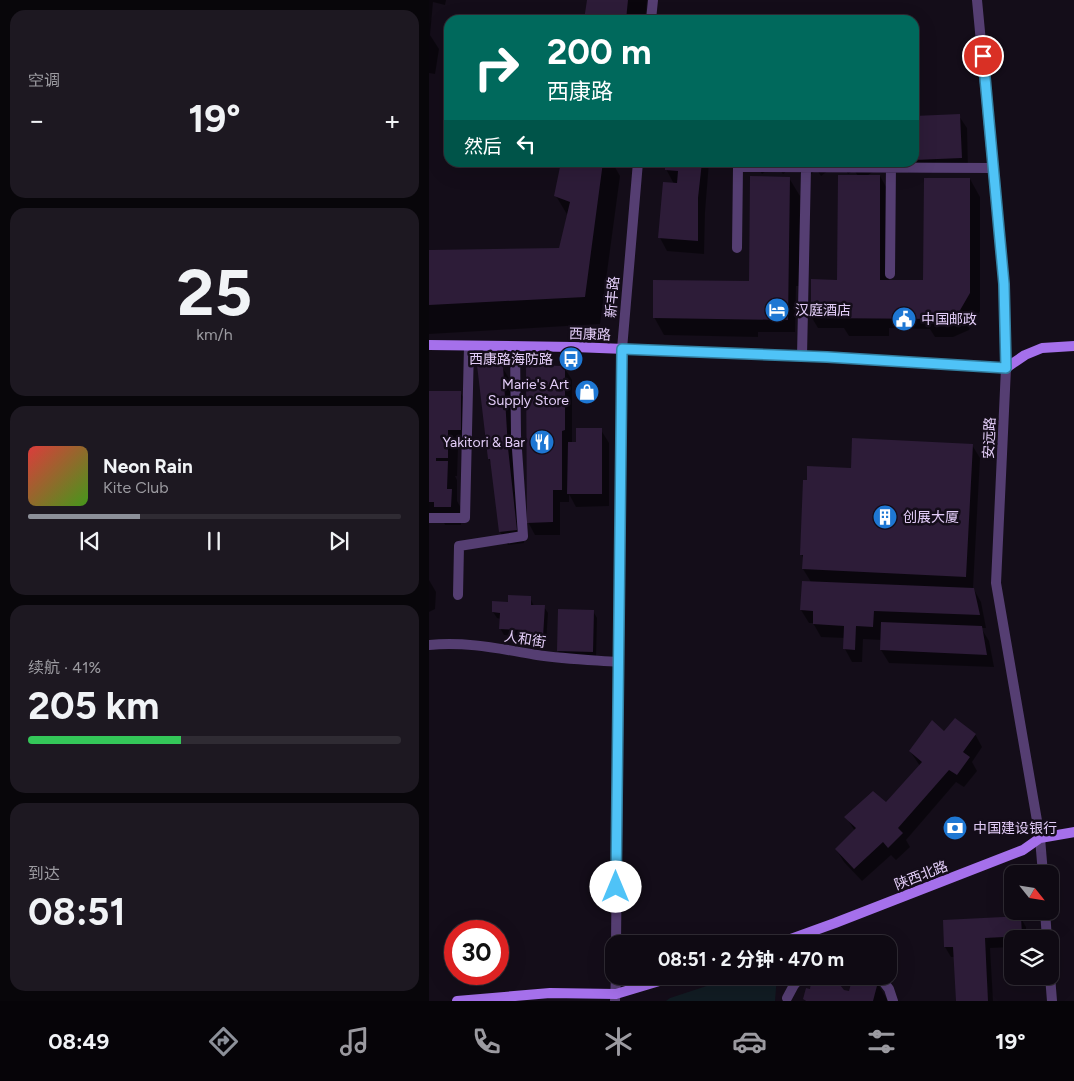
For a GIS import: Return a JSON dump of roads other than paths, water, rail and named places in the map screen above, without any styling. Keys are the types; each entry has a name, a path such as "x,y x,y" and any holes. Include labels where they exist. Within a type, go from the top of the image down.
{"street":[{"path":"652,15 653,0"},
{"name":"安远路","path":"977,0 1004,284 1006,368 996,583 1040,838 1042,865"},
{"path":"919,166 994,168"},
{"name":"新丰路","path":"616,935 622,349 638,167"},
{"path":"737,248 738,168 834,167"},
{"path":"890,274 891,167"},
{"path":"802,356 805,168"},
{"name":"西康路","path":"429,346 622,349 802,356 1006,368"},
{"path":"429,518 465,518 469,346"},
{"path":"1006,368 1025,355 1042,348 1074,346"},
{"path":"458,595 459,546 523,536 516,435 515,347"},
{"name":"人和街","path":"429,645 479,645 568,659 618,662"},
{"name":"陕西北路","path":"810,935 1023,850 1040,838 1074,832"},
{"path":"457,1001 550,992 615,997 650,985"},
{"path":"787,1000 790,985"},
{"path":"787,1000 794,985"},
{"path":"886,985 893,1001"},
{"path":"1051,985 1052,1001"}],"place":[{"name":"汉庭酒店","path":"777,310"},
{"name":"中国邮政","path":"904,319"},
{"name":"西康路海防路","path":"571,359"},
{"name":"Marie's Art Supply Store","path":"587,392"},
{"name":"Yakitori & Bar","path":"542,442"},
{"name":"创展大厦","path":"885,517"},
{"name":"中国建设银行","path":"955,828"}]}
